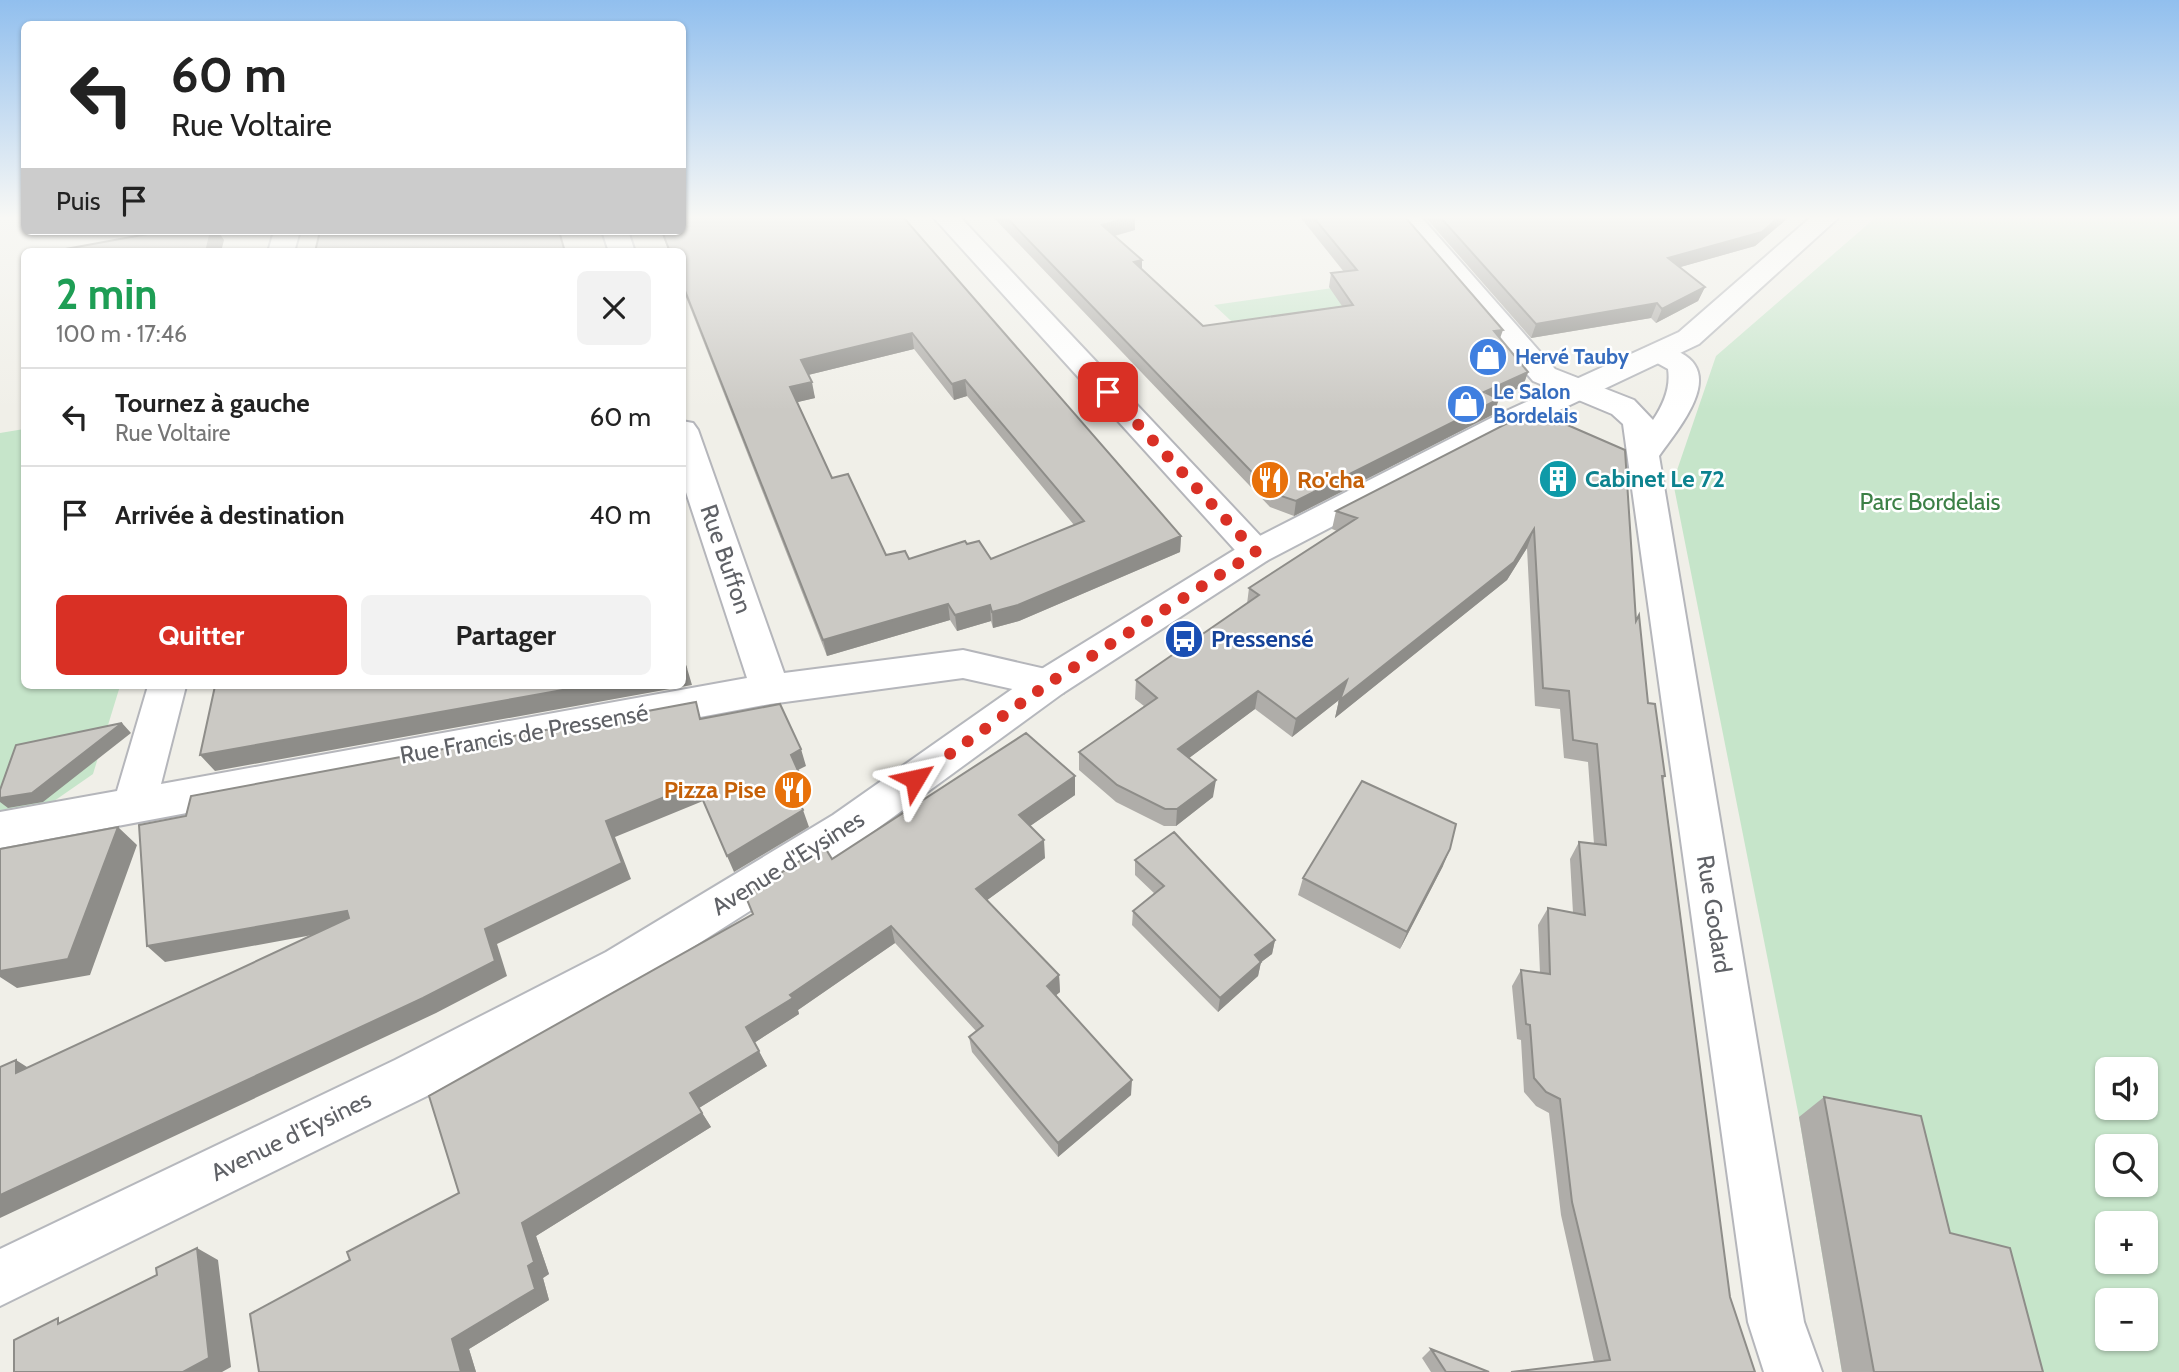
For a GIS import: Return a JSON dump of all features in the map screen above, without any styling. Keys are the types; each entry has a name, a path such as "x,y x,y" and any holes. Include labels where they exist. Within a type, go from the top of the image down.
{"street":[{"path":"1006,282 1256,552"},
{"name":"Rue Godard","path":"1463,282 1544,375 1623,407 1638,421 1776,1322 1793,1372"},
{"name":"Avenue d'Eysines","path":"0,1279 413,1077 622,967 848,827 1049,683 1256,552 1502,425 1689,338 1754,282"},
{"path":"1645,454 1681,397 1686,378 1682,365 1660,353"},
{"name":"Rue Buffon","path":"686,442 770,689"},
{"name":"Rue Francis de Pressensé","path":"0,830 770,689 963,664 1049,683"},
{"path":"134,805 166,689"}],"green space":[{"path":"1374,282 1437,282 1461,311 1244,333 1214,305"},
{"name":"Parc Bordelais","path":"1801,282 2179,282 2179,1372 1842,1372 1799,1117 1673,482 1716,356"},
{"path":"21,430 21,689 119,689 93,774 44,808 0,815 0,433"}],"building":[{"path":"686,282 960,282 1181,536 1018,605 992,612 990,605 955,615 948,604 823,640 686,293","holes":["912,333 952,384 965,380 1084,521 991,559 979,541 967,544 965,541 909,559 905,551 886,555 848,474 832,478 790,387 812,382 801,360"]},
{"path":"1069,282 1156,282 1203,326 1353,305 1337,282 1461,282 1503,330 1494,331 1528,372 1484,392 1499,399 1296,501 1272,493"},
{"path":"1498,282 1699,282 1705,287 1662,309 1657,303 1536,324"},
{"path":"1533,410 1625,450 1636,621 1639,615 1648,703 1655,704 1730,1297 1755,1372 1511,1372 1610,1360 1572,1202 1560,1099 1546,1092 1534,1078 1530,1025 1526,1024 1521,970 1550,974 1548,908 1585,915 1579,842 1606,845 1597,744 1573,740 1569,691 1543,688 1534,529 1514,562 1340,700 1347,680 1296,719 1258,691 1178,749 1216,780 1177,809 1165,809 1117,785 1079,752 1157,698 1136,680 1259,595 1249,588 1357,518 1336,511"},
{"path":"214,689 568,689 200,755"},
{"path":"696,702 700,719 780,704 801,749 791,755 800,775 787,781 803,810 727,856 696,784 606,821 622,863 485,929 495,961 423,998 0,1195 0,1067 16,1060 16,1073 349,918 347,911 147,946 139,825 186,816 191,796"},
{"path":"122,723 32,793 0,798 0,790 16,745"},
{"path":"1026,733 1075,776 1019,815 1044,840 976,889 1059,975 1047,986 1132,1080 1058,1143 969,1037 983,1026 891,926 790,995 793,998 746,1027 759,1051 690,1093 702,1113 522,1223 534,1262 528,1266 535,1289 452,1339 461,1372 259,1372 250,1314 350,1260 347,1252 459,1193 429,1096 753,914 745,895 824,846 832,859"},
{"path":"1362,781 1456,824 1450,849 1407,932 1303,878"},
{"path":"118,827 68,959 0,971 0,849"},
{"path":"1174,832 1275,940 1255,955 1261,962 1220,998 1133,911 1164,886 1135,860"},
{"path":"1824,1097 1921,1116 1950,1233 2010,1248 2043,1372 1874,1372"},
{"path":"197,1248 209,1358 183,1372 14,1372 14,1340 58,1318 58,1324 157,1275 156,1268"},
{"path":"1431,1349 1489,1372 1446,1372"}],"place":[{"name":"Hervé Tauby","path":"1488,357"},
{"name":"Le Salon Bordelais","path":"1466,404"},
{"name":"Cabinet Le 72","path":"1558,479"},
{"name":"Ro'cha","path":"1270,480"},
{"name":"Pressensé","path":"1184,639"},
{"name":"Pizza Pise","path":"793,790"}],"route":[{"path":"915,779 1049,683 1256,552 1108,392"}]}
